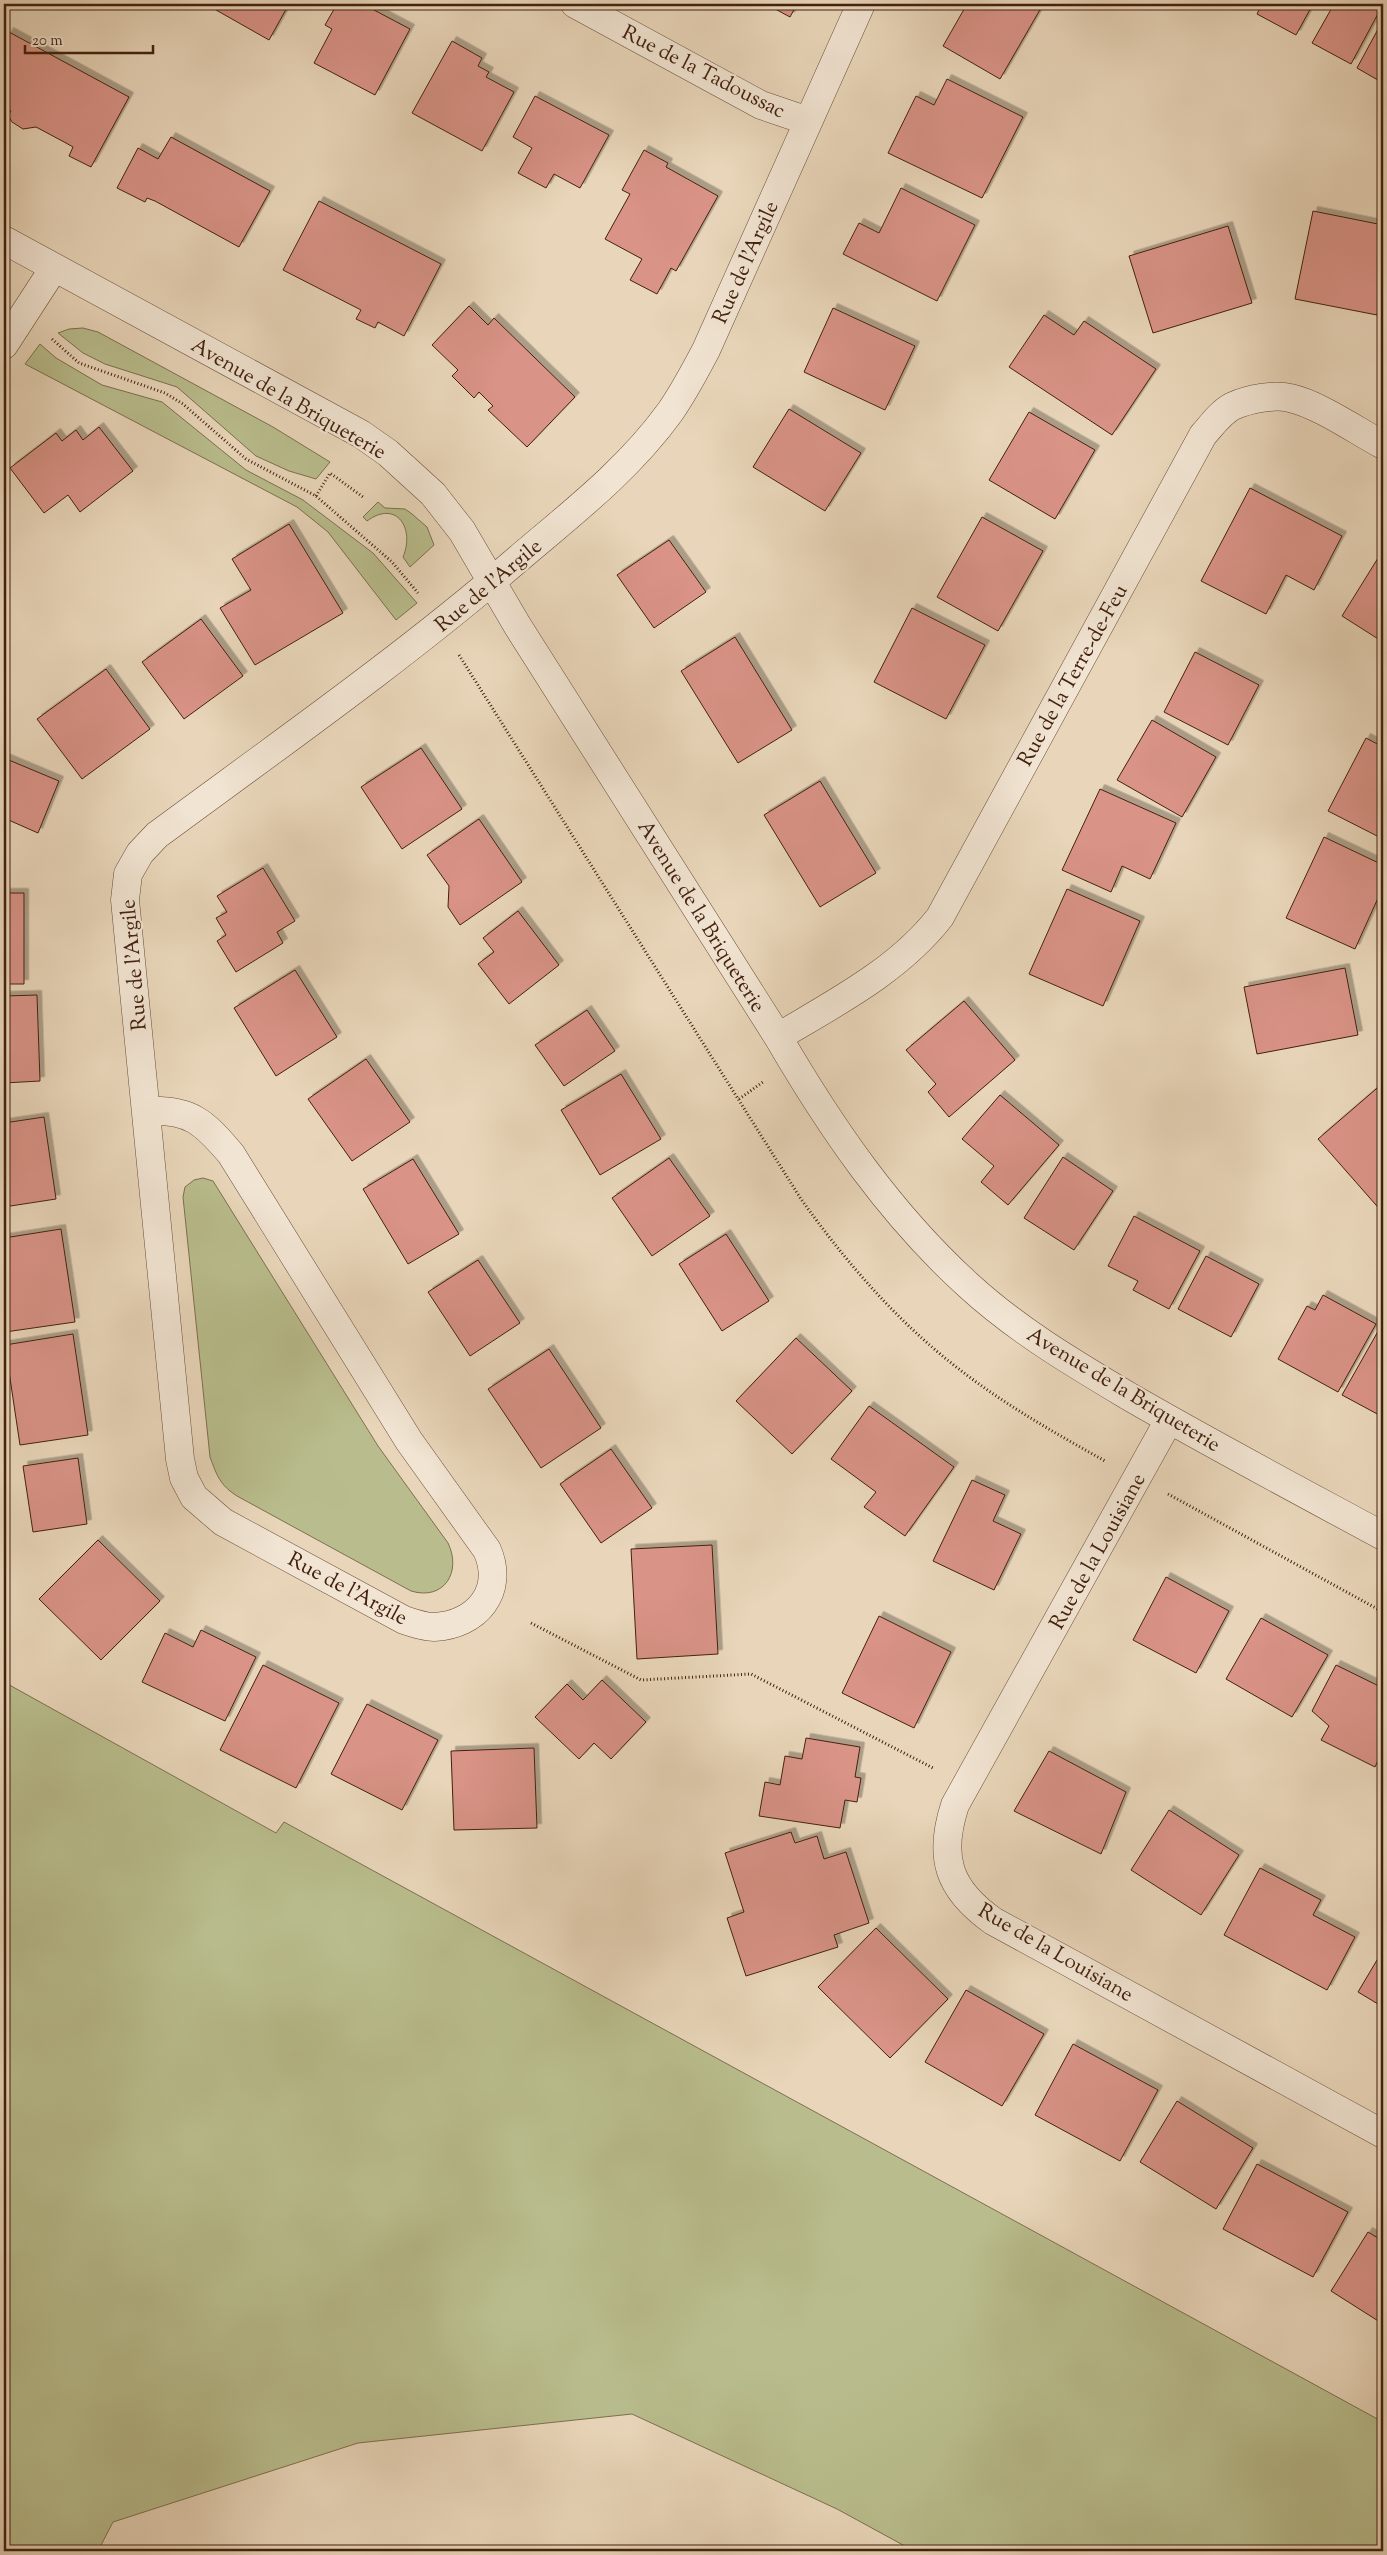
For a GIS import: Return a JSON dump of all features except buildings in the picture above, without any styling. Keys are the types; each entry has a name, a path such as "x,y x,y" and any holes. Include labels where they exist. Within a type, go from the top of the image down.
{"street":[{"name":"Rue de la Tadoussac","path":"574,4 761,105 808,121"},
{"name":"Rue de l'Argile","path":"147,1111 179,1112 196,1120 216,1136 231,1154 409,1441 487,1550 493,1563 494,1578 490,1592 482,1606 468,1618 433,1627 404,1620 223,1522 194,1497 184,1478 180,1459 125,900 128,874 140,853 157,835 422,640 623,468 670,412 688,384 706,350 861,4"},
{"name":"Avenue de la Briqueterie","path":"4,240 335,419 388,453 447,511 778,1038 816,1103 909,1227 940,1259 995,1308 1037,1340 1169,1420 1383,1536"},
{"path":"4,345 54,268"},
{"name":"Rue de la Terre-de-Feu","path":"778,1038 853,993 927,934 940,917 1203,435 1218,418 1233,406 1272,397 1289,397 1383,445"},
{"name":"Rue de la Louisiane","path":"1169,1420 956,1805 949,1824 946,1845 950,1867 956,1884 965,1898 993,1921 1383,2134"}],"path":[{"path":"51,338 79,363 165,393 183,404 246,459 316,496 392,562 423,599"},
{"path":"316,496 330,473 363,498"},
{"path":"461,657 802,1199 833,1244 892,1309 954,1365 1013,1407 1107,1462"},
{"path":"1167,1494 1383,1612"},
{"path":"531,1623 641,1680 751,1674 939,1772"}],"green space":[{"path":"83,328 98,332 273,427 330,462 316,479 289,471 256,456 177,387 105,364 83,353 58,333 69,329"},
{"path":"40,344 56,358 102,385 162,402 246,470 303,500 373,553 417,603 396,620 328,532 297,507 25,364"},
{"path":"378,502 385,508 405,509 427,527 434,545 410,567 403,557 407,536 401,520 395,515 387,513 367,521 363,517"},
{"path":"203,1178 213,1181 378,1446 448,1543 453,1564 447,1582 441,1588 433,1592 423,1593 411,1591 237,1496 220,1480 210,1457 183,1197 185,1187 194,1180"},
{"path":"4,1682 276,1833 284,1822 1383,2422 1383,2551 914,2551 837,2509 632,2414 358,2443 113,2522 98,2551 4,2551"}]}
